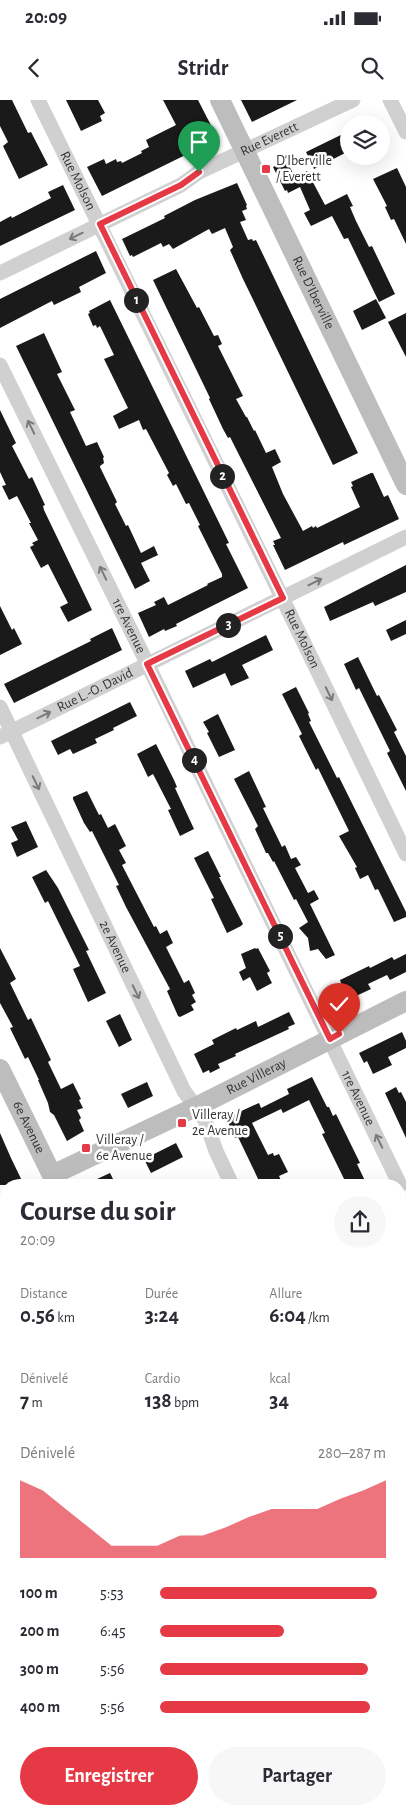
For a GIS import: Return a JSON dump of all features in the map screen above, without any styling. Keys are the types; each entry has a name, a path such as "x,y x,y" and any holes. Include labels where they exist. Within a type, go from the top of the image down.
{"street":[{"name":"Rue Molson","path":"38,100 283,598 406,854"},
{"name":"Rue D'Iberville","path":"220,100 406,485"},
{"name":"Rue Everett","path":"0,273 181,185 199,172 353,100"},
{"path":"390,100 406,132"},
{"name":"1re Avenue","path":"0,365 397,1179"},
{"name":"Rue L.-O. David","path":"6,734 406,537"},
{"name":"2e Avenue","path":"0,707 6,734 184,1091 196,1106 207,1125 216,1151 229,1179"},
{"name":"Rue Villeray","path":"56,1179 196,1106 406,1001"},
{"name":"6e Avenue","path":"0,1069 54,1179"}],"building":[{"path":"0,100 12,100 28,133 31,132 48,165 19,179 3,146 8,142 0,126"},
{"path":"66,100 98,100 105,113 100,116 102,121 81,131"},
{"path":"163,100 198,100 218,139 102,196 87,167 104,159 106,164 116,159 117,162 121,161 122,163 142,153 141,151 149,147 146,140 176,125"},
{"path":"241,100 297,100 252,122"},
{"path":"340,135 340,156 314,169 306,152"},
{"path":"286,160 295,177 307,171 325,205 347,194 353,206 350,207 356,221 369,247 372,246 395,294 379,302 348,238 344,239 332,216 311,226 304,213 310,210 300,187 288,193 287,190 285,191 273,167"},
{"path":"397,168 406,187 406,244 394,219 391,220 385,207 387,206 373,179"},
{"path":"237,183 247,205 247,209 242,211 246,220 240,222 248,240 256,240 358,453 333,465 243,279 230,250 233,247 225,228 212,234 209,229 173,249 169,244 163,247 161,243 133,257 132,255 130,256 122,239 165,218 164,216 195,200"},
{"path":"63,185 75,210 0,246 0,222 51,198 48,192"},
{"path":"96,251 106,273 79,287 81,292 54,305 52,301 0,328 0,299"},
{"path":"176,269 214,336 218,335 222,344 218,346 243,396 236,399 255,430 266,453 275,449 281,462 272,467 283,494 303,531 312,526 317,528 360,507 351,487 353,486 351,482 371,473 373,473 384,497 388,495 399,519 344,545 343,542 285,570 273,545 275,545 273,541 281,538 230,437 228,438 223,429 153,280"},
{"path":"376,299 386,318 362,330 353,311"},
{"path":"110,300 229,543 226,544 248,588 176,624 177,626 165,631 164,629 149,637 138,613 156,605 154,602 164,597 168,605 222,577 222,574 198,526 200,525 189,503 186,504 176,484 173,486 167,475 169,473 146,429 143,430 139,420 119,429 113,416 128,408 104,359 114,355 100,326 97,328 96,325 93,326 88,314 90,313 89,311"},
{"path":"406,313 406,357 388,322"},
{"path":"44,333 62,372 57,374 75,410 70,412 86,446 97,442 104,457 104,463 100,467 126,526 128,525 141,553 154,546 158,555 141,563 150,581 135,589 16,346"},
{"path":"0,410 16,443 12,446 29,479 32,477 45,505 43,506 44,510 92,610 68,622 60,607 68,603 48,564 41,568 30,547 34,545 32,543 38,540 29,523 31,523 17,496 9,500 2,486 6,485 0,472"},
{"path":"406,565 406,592 375,606 373,602 330,621 324,607"},
{"path":"0,606 12,630 14,628 22,644 0,655"},
{"path":"406,620 406,634 391,641 386,630"},
{"path":"112,628 122,650 14,703 4,684 91,641 90,639"},
{"path":"266,635 273,650 242,665 249,678 231,686 225,673 193,688 185,671 210,659 212,662"},
{"path":"358,657 377,696 379,695 397,730 394,732 406,756 406,791 387,753 390,751 359,688 356,690 344,664"},
{"path":"296,687 309,713 311,721 309,722 337,778 339,777 406,912 406,917 394,922 378,889 375,890 368,875 360,879 355,868 357,867 339,836 349,831 318,768 316,770 299,736 302,734 282,694"},
{"path":"130,702 137,716 95,739 97,743 73,754 70,749 58,755 51,741"},
{"path":"218,714 235,750 219,757 203,722"},
{"path":"156,744 174,780 177,787 175,788 194,829 180,836 168,810 171,809 153,774 148,777 137,754"},
{"path":"249,771 266,807 263,808 282,847 285,845 291,859 296,857 301,865 295,868 308,893 314,890 319,899 310,904 335,955 326,959 318,949 310,951 308,938 299,928 308,922 296,899 294,900 274,861 266,853 255,829 258,826 234,779"},
{"path":"87,791 108,828 115,824 126,846 119,850 126,863 122,865 154,927 156,926 160,934 167,930 173,943 166,947 184,983 189,980 195,993 192,995 196,1002 191,1005 194,1010 180,1017 167,991 170,989 116,886 119,885 92,831 90,832 84,823 73,799 73,797"},
{"path":"26,821 38,847 17,857 11,843 18,840 11,827"},
{"path":"208,851 243,924 227,933 211,899 214,898 194,858"},
{"path":"46,870 58,888 89,950 86,951 106,993 88,1002 73,969 80,966 48,901 45,903 32,877"},
{"path":"0,948 16,979 10,983 28,1020 31,1018 51,1060 48,1062 61,1089 73,1083 81,1099 79,1100 83,1108 77,1110 84,1131 67,1141 54,1115 50,1112 39,1080 28,1057 25,1059 10,1028 13,1027 0,1003"},
{"path":"258,948 270,971 267,973 272,983 257,991 250,977 243,981 239,972 246,968 241,954"},
{"path":"406,954 406,972 390,980 387,975 368,984 371,989 337,1005 330,991 342,986 340,980 369,966 370,968 392,957 394,960"},
{"path":"289,1012 295,1024 288,1027 289,1029 235,1054 236,1056 218,1064 220,1068 210,1073 209,1070 203,1073 194,1054 214,1044 212,1040 236,1028 237,1030 256,1021 258,1027"},
{"path":"120,1014 132,1040 119,1047 106,1021"},
{"path":"402,1032 406,1041 406,1048 388,1057 392,1065 373,1074 367,1061 364,1063 359,1053"},
{"path":"312,1077 327,1107 329,1107 333,1116 336,1114 360,1163 357,1164 364,1179 344,1179 322,1134 325,1133 309,1100 283,1113 281,1109 252,1123 268,1155 273,1153 274,1156 279,1154 288,1172 279,1176 280,1179 258,1179 238,1137 235,1138 226,1118 259,1103 261,1108 289,1094 287,1089"},
{"path":"147,1082 153,1096 128,1108 121,1094"},
{"path":"396,1087 406,1102 406,1138 385,1093"},
{"path":"0,1133 21,1179 0,1179"},
{"path":"176,1143 183,1157 151,1173 145,1161 151,1158 150,1156"},
{"path":"110,1173 113,1179 97,1179"}],"place":[{"name":"D'Iberville / Everett","path":"266,169"},
{"name":"Villeray / 2e Avenue","path":"182,1123"},
{"name":"Villeray / 6e Avenue","path":"86,1148"}],"route":[{"path":"199,172 181,185 100,224 283,598 147,664 330,1039 339,1034"}]}
